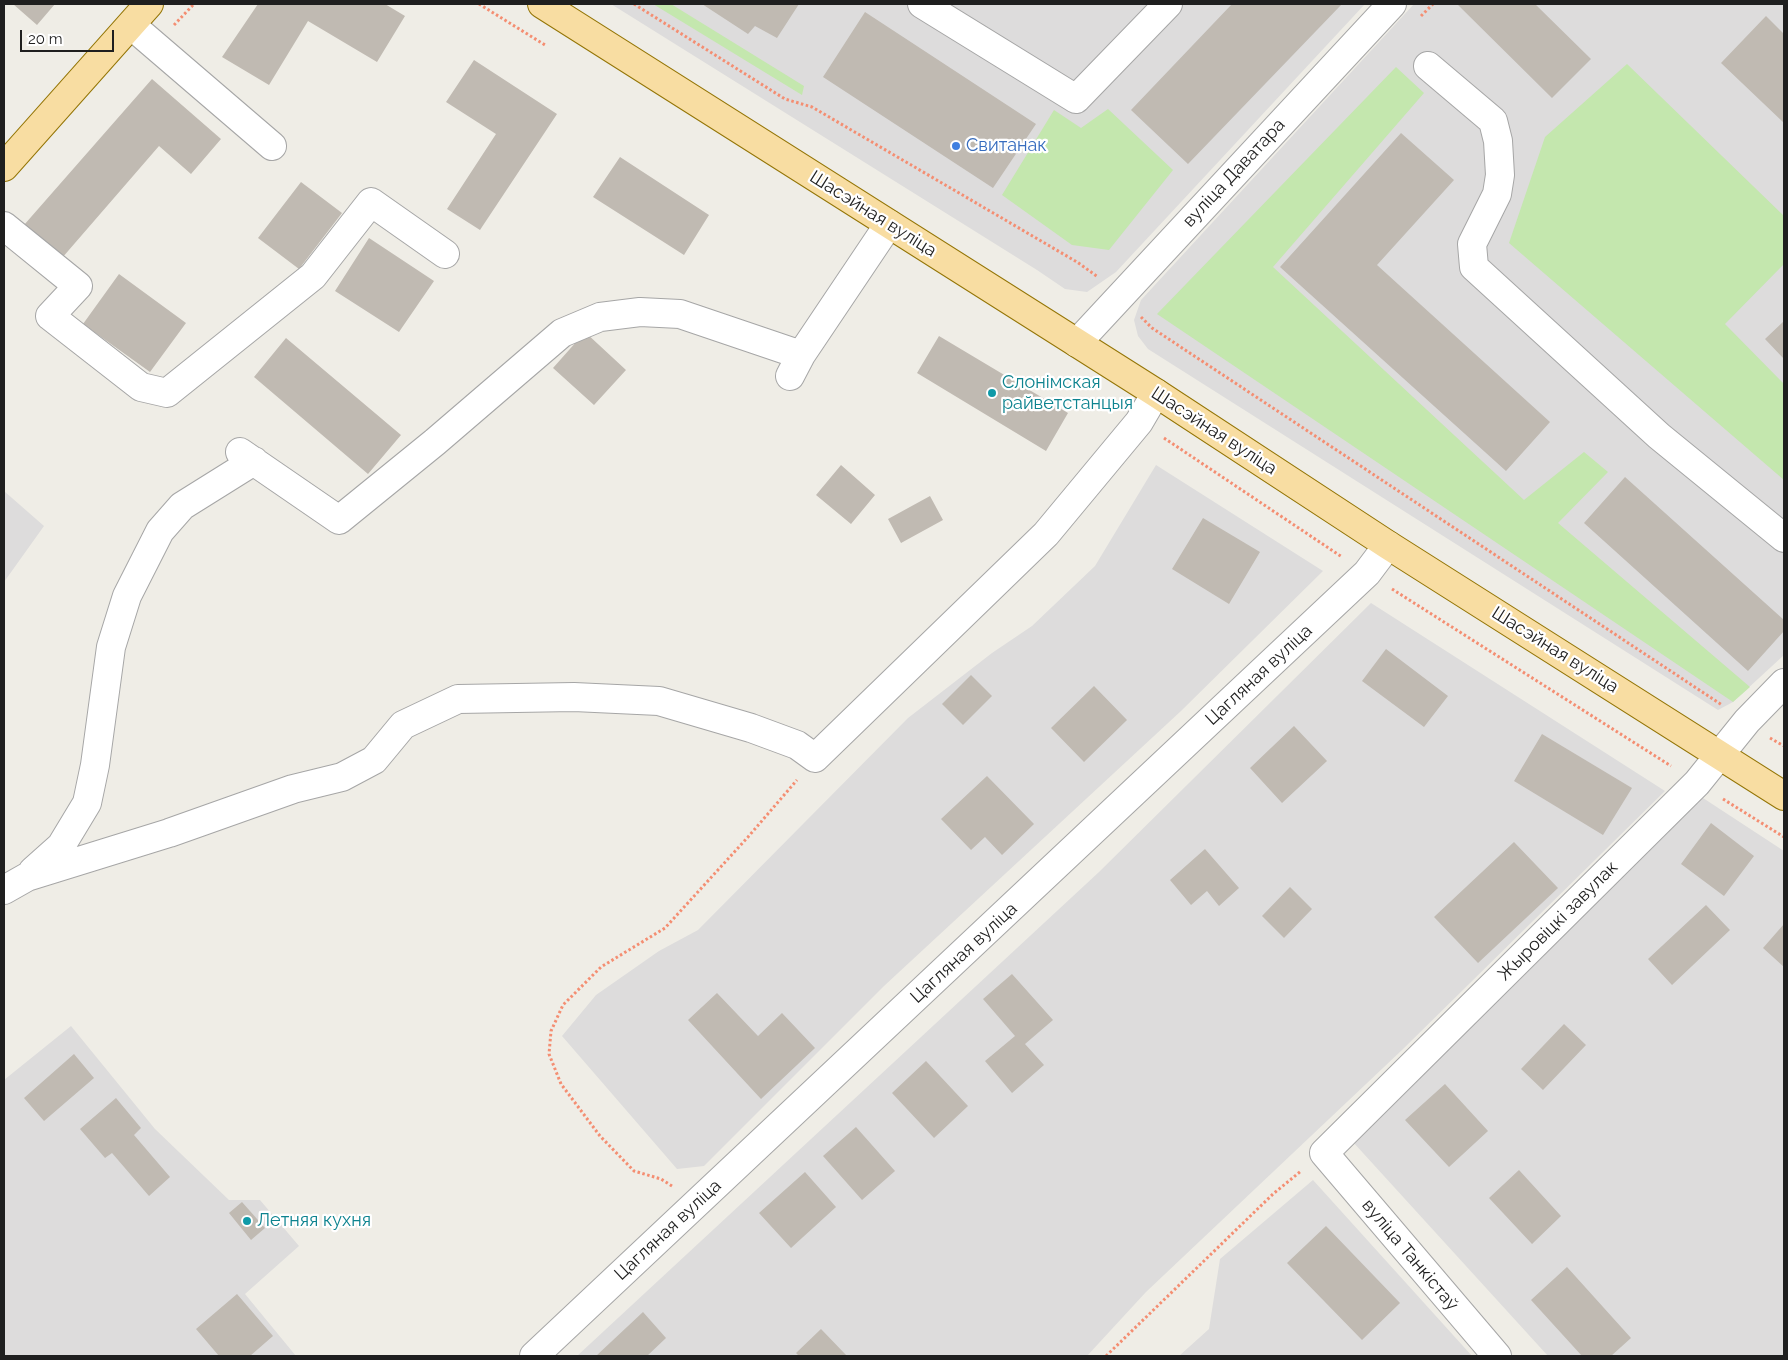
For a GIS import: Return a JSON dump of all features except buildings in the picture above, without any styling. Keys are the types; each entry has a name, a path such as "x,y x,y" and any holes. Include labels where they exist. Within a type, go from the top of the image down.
{"main road":[{"path":"4,167 149,4"},
{"name":"Шасэйная вуліца","path":"542,4 1156,393 1388,545 1784,796"}],"street":[{"path":"922,4 1076,99 1168,4"},
{"name":"вуліца Даватара","path":"1077,343 1392,4"},
{"path":"131,25 272,146"},
{"path":"1428,66 1493,121 1498,141 1500,175 1497,194 1472,244 1474,267 1659,436 1784,538"},
{"path":"4,226 78,286 50,316 142,387 167,393 313,276 371,202 445,254"},
{"path":"15,884 61,846 86,803 95,765 111,646 127,596 160,531 182,506 247,456 339,520 435,442 562,333 600,317 640,312 680,314 796,365 889,224"},
{"path":"15,884 169,833 293,789 342,777 374,760 403,725 458,699 574,697 659,701 770,734 797,745 815,758 1046,534 1139,422 1156,393"},
{"name":"Цагляная вуліца","path":"534,1356 1360,580 1388,545"},
{"name":"Жыровіцкі завулак","path":"1324,1152 1697,783 1747,721 1784,683"},
{"name":"вуліца Танкістаў","path":"1324,1152 1497,1356"}],"path":[{"path":"634,4 785,99 812,107 1077,262 1121,295 1152,328 1784,746"},
{"path":"693,1207 676,1189 661,1179 634,1171 600,1136 561,1084 549,1054 551,1031 563,1005 601,968 665,928 748,837 815,758"},
{"path":"1106,1356 1273,1194 1324,1152"}],"shaded area":[{"path":"611,4 1365,4 1116,272 1087,292 1065,289"},
{"path":"1414,4 1784,4 1784,655 1733,702 1718,710 1148,349 1138,336 1134,320 1141,300"},
{"path":"1156,465 1323,571 1181,711 884,986 704,1166 677,1169 562,1036 596,995 659,951 698,930 908,718 992,653 1032,626 1095,566"},
{"path":"4,491 44,526 4,582"},
{"path":"1371,603 1665,791 1402,1050 1146,1292 1087,1356 577,1356 1099,872"},
{"path":"1703,798 1784,851 1784,1356 1548,1356 1353,1142"},
{"path":"71,1026 155,1129 229,1200 260,1200 299,1246 245,1294 296,1356 4,1356 4,1080"},
{"path":"1313,1180 1472,1356 1179,1356 1209,1329 1220,1259"}],"green space":[{"path":"653,4 671,4 804,86 802,95"},
{"path":"1627,64 1784,216 1784,264 1725,324 1784,384 1784,480 1509,243 1545,137"},
{"path":"1396,67 1424,93 1273,267 1524,500 1584,452 1608,472 1558,523 1750,687 1733,702 1157,314"},
{"path":"1108,109 1173,170 1109,250 1072,245 1002,195 1054,110 1081,128"}],"place":[{"name":"Свитанак","path":"956,146"},
{"name":"Слонімская райветстанцыя","path":"992,393"},
{"name":"Летняя кухня","path":"247,1221"}]}
